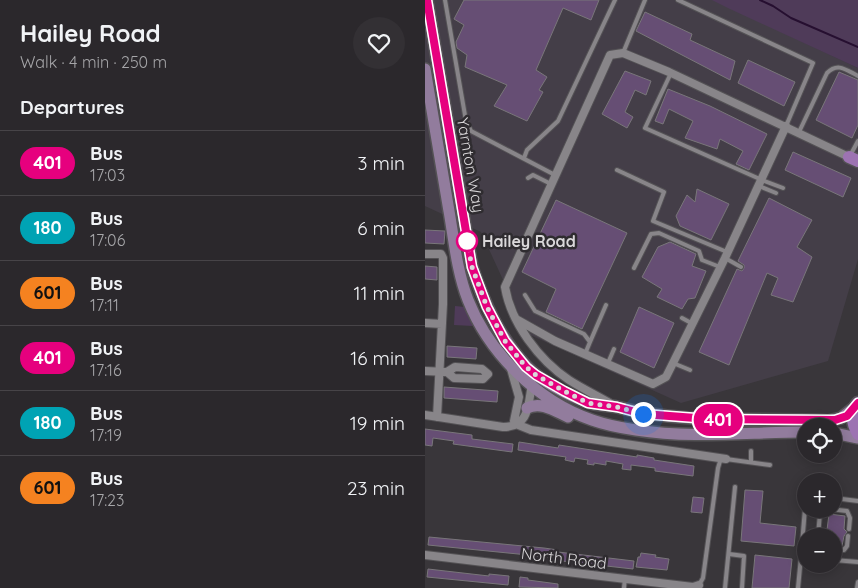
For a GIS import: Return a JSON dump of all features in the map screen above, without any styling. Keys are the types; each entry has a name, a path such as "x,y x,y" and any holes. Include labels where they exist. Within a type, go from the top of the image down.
{"main road":[{"path":"856,405 853,416 854,426 858,434"}],"street":[{"name":"Yarnton Way","path":"427,0 468,243 479,288 505,341 534,380 562,406 592,420 635,430 706,434 797,432"},
{"path":"617,407 568,379 536,351 515,318 508,302 505,287 610,55 623,52 799,132 853,159"},
{"name":"Yarnton Way","path":"425,69 463,286 468,301 487,336 511,366 534,380 588,403 617,407 643,414 709,419 828,421 841,418 856,405"},
{"path":"515,318 555,341 653,384 666,377 720,268 786,126"},
{"path":"425,254 441,254 443,258 443,372 437,417"},
{"path":"425,323 442,324"},
{"path":"425,365 425,377"},
{"path":"511,366 519,397"},
{"path":"425,371 443,372"},
{"path":"516,424 514,420 519,397 523,389 534,380"},
{"path":"425,415 503,427 521,424 534,380"},
{"path":"527,408 544,406 568,416 592,420"},
{"path":"516,424 531,430 724,459"},
{"path":"842,435 858,438"},
{"name":"North Road","path":"425,555 625,578 665,586 693,587 699,585"}],"lane":[{"path":"445,0 466,121 471,131 555,175"},
{"path":"524,158 527,150 558,121 615,0"},
{"path":"623,52 645,0"},
{"path":"678,0 813,64 786,126"},
{"path":"799,132 827,73 833,67 838,67 858,76"},
{"path":"671,73 645,128 760,183 776,194"},
{"path":"433,115 446,115"},
{"path":"853,159 858,141"},
{"path":"617,170 665,192 653,221 726,255 741,267"},
{"path":"528,178 533,175 551,184"},
{"path":"760,183 783,188"},
{"path":"634,268 651,234 659,233 699,251 702,260 720,268"},
{"path":"525,295 535,311 584,334 590,342"},
{"path":"585,354 605,305"},
{"path":"682,318 693,324"},
{"path":"608,363 614,350"},
{"path":"673,363 690,370"},
{"path":"751,451 751,462"},
{"path":"699,585 703,578 718,468 724,459 771,465"},
{"path":"725,588 735,487"},
{"path":"842,499 858,500"},
{"path":"819,528 820,513 830,509 847,511 850,518 849,529"},
{"path":"842,550 847,546 848,536"},
{"path":"729,554 745,556 742,588"},
{"path":"842,561 858,562"},
{"path":"798,588 799,573"},
{"path":"623,588 625,578"},
{"path":"857,588 858,582"}],"shaded area":[{"path":"425,0 714,0 858,68 858,259 828,361 681,403 528,334 481,232 425,206"},
{"path":"712,0 858,0 858,68 730,9"},
{"path":"439,120 442,121 468,265 464,266"},
{"path":"455,306 465,307 473,326 454,325"}],"building":[{"path":"464,0 599,0 591,20 563,8 536,70 547,77 539,90 543,92 527,121 494,106 507,85 465,67 467,55 457,48 456,42 464,25 454,19"},
{"path":"645,12 692,34 690,40 735,61 730,80 636,31"},
{"path":"748,60 795,82 784,106 738,83"},
{"path":"625,71 651,81 646,95 635,90 625,112 633,117 627,128 602,114"},
{"path":"839,72 858,80 858,125 852,138 816,120"},
{"path":"668,89 710,106 767,134 749,170 736,164 743,151 720,139 717,149 685,138 693,121 669,109 663,124 655,121"},
{"path":"793,152 851,178 843,197 785,170"},
{"path":"697,189 729,204 711,240 680,226 676,216 687,195 695,202"},
{"path":"769,198 812,220 797,247 812,257 793,302 771,295 778,278 767,273 729,365 699,352 737,269 742,271 744,268 744,265 738,261"},
{"path":"556,200 627,233 582,329 546,312 556,289 522,272"},
{"path":"425,230 445,231 444,244 425,243"},
{"path":"670,242 696,254 692,266 706,271 695,298 688,299 682,309 657,297 662,289 642,277 658,247"},
{"path":"425,266 437,267 437,280 425,279"},
{"path":"639,307 674,323 654,368 620,352"},
{"path":"447,346 477,348 476,359 447,357"},
{"path":"444,387 498,391 497,402 444,398"},
{"path":"425,429 472,435 472,439 513,444 512,452 453,444 454,441 433,438 432,446 425,445"},
{"path":"519,442 558,448 559,445 654,458 654,460 694,466 693,476 655,471 655,468 631,465 631,470 622,469 623,464 606,461 606,465 587,464 588,460 575,458 574,462 565,460 566,457 518,450"},
{"path":"745,490 763,491 760,523 796,527 794,546 741,541"},
{"path":"693,497 704,498 702,513 691,512"},
{"path":"842,516 845,516 844,529 847,532 842,546 842,528 827,528 828,518 842,518"},
{"path":"429,537 544,548 558,550 558,552 634,561 633,569 562,561 562,558 428,545"},
{"path":"641,553 669,559 667,570 636,567"},
{"path":"755,555 792,559 789,588 752,588"},
{"path":"428,569 489,576 489,574 509,576 508,585 427,577"},
{"path":"520,577 528,578 528,580 558,584 558,588 519,587"}],"waterway":[{"path":"760,0 791,18 858,47"}],"bus line":[{"name":"401","path":"427,0 472,267 487,307 505,341 526,367 536,375 588,403 617,407 643,414 709,419 828,421 847,416 858,403"}],"place":[{"name":"Hailey Road","path":"467,241"}],"route":[{"path":"467,241 472,267 487,307 505,341 526,367 536,375 588,403 617,407 643,414"}]}
